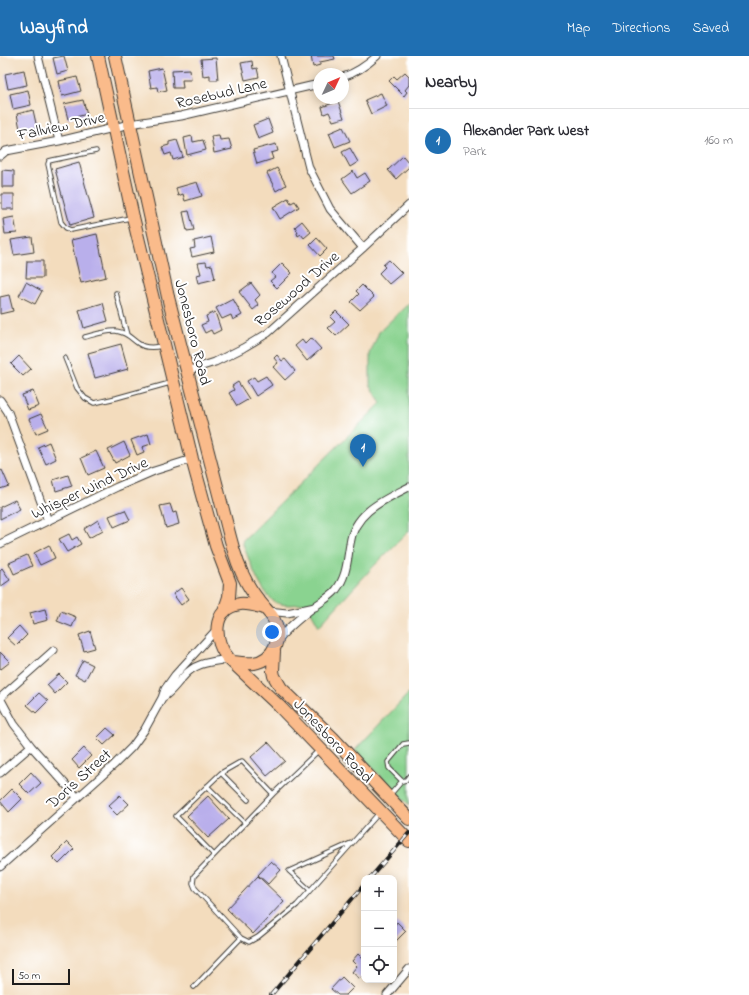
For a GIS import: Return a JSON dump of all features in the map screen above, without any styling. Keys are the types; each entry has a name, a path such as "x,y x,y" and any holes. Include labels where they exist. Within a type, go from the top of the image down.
{"main road":[{"name":"Jonesboro Road","path":"98,56 133,217 192,460 216,546 230,583 229,597 224,612"},
{"name":"Jonesboro Road","path":"115,56 168,297 230,537 236,558 246,582 266,609"},
{"path":"275,647 266,658 256,663 250,664 231,661 220,646 217,629 224,612 231,607 243,604 266,609 274,620 276,626 275,647 272,667 277,683 333,738 409,819"},
{"name":"Jonesboro Road","path":"231,661 279,706 409,841"}],"street":[{"path":"38,56 59,141"},
{"path":"281,56 309,168 330,209 363,248"},
{"path":"349,75 377,56"},
{"name":"Rosebud Lane","path":"130,124 181,116 313,85"},
{"name":"Fallview Drive","path":"0,156 6,151 59,141 130,124"},
{"name":"Rosewood Drive","path":"187,371 214,362 243,348 268,333 409,205"},
{"path":"0,400 9,415 48,521"},
{"name":"Whisper Wind Drive","path":"0,544 154,471 192,460"},
{"path":"275,647 286,630 328,597 343,580 347,567 351,536 361,518 379,503 409,487"},
{"path":"266,609 287,613 315,606"},
{"name":"Doris Street","path":"0,867 114,766 132,747 145,729 162,698 165,689 178,671 217,629"},
{"path":"54,650 0,698 14,724 31,746 78,797"},
{"name":"Doris Street","path":"162,698 171,692 185,674 194,667 211,661 231,661"},
{"path":"0,773 31,746"},
{"path":"387,995 409,969"}],"lane":[{"path":"96,151 49,161 48,164 62,222 66,228 71,230 133,217"},
{"path":"116,293 127,335"},
{"path":"85,337 115,331 127,335 139,345 149,348 164,345"},
{"path":"65,358 77,388 85,398 94,403 173,382"},
{"path":"402,781 389,768 388,762 403,744 409,743"},
{"path":"320,748 273,794 194,876 193,883 195,888 241,938 249,942 258,937 297,906 380,812"},
{"path":"214,855 176,816 221,773 242,761 273,794"},
{"path":"221,773 248,800"},
{"path":"388,797 402,781 406,780 409,776"},
{"path":"207,786 245,823"},
{"path":"310,890 289,871 352,843"},
{"path":"194,987 241,938"}],"green space":[{"path":"409,303 409,531 372,568 319,626 306,603 284,605 271,599 256,575 242,541 381,403 370,384 370,354 379,332"},
{"path":"409,693 409,805 355,750"}],"building":[{"path":"64,56 68,71 57,74 53,58"},
{"path":"311,56 334,56 335,59 320,62 320,65 313,67"},
{"path":"216,58 218,80 210,80 210,75 203,76 201,59"},
{"path":"252,61 253,69 257,68 259,77 245,80 241,63"},
{"path":"162,68 167,90 158,92 157,87 151,88 148,71"},
{"path":"190,69 191,80 182,80 183,88 173,88 172,70"},
{"path":"24,70 27,85 8,89 5,74"},
{"path":"405,72 409,76 409,85 405,90 407,92 404,96 389,81 394,76 397,79"},
{"path":"77,77 81,91 62,96 59,81"},
{"path":"28,90 31,105 13,109 10,94"},
{"path":"381,93 387,106 371,114 365,100"},
{"path":"83,100 87,114 68,119 64,104"},
{"path":"330,104 339,104 344,118 333,121 329,112 324,114 322,107"},
{"path":"33,110 37,128 27,130 27,127 20,129 17,114"},
{"path":"268,119 273,133 258,139 253,125"},
{"path":"343,127 350,141 335,147 329,133"},
{"path":"219,135 220,140 229,139 232,149 214,153 211,136"},
{"path":"192,136 193,142 203,140 206,150 187,155 184,138"},
{"path":"177,140 183,157 173,160 171,153 165,155 162,147 169,145 169,142"},
{"path":"276,144 278,151 271,153 273,159 257,164 253,150"},
{"path":"350,148 358,162 350,167 342,152"},
{"path":"403,156 409,163 409,167 396,179 388,170"},
{"path":"79,162 94,218 70,225 55,169"},
{"path":"277,168 286,185 276,191 267,173"},
{"path":"2,170 14,171 14,187 2,187"},
{"path":"353,171 357,178 365,173 370,181 352,193 342,179"},
{"path":"197,182 202,196 185,201 183,194 178,196 176,188"},
{"path":"2,194 14,194 14,209 2,209"},
{"path":"288,198 291,203 295,201 299,207 280,219 273,207"},
{"path":"189,211 194,230 187,231 183,212"},
{"path":"14,217 17,233 5,234 3,219"},
{"path":"302,221 311,232 304,238 301,234 298,236 298,232 295,227"},
{"path":"97,234 106,277 81,283 71,240"},
{"path":"32,237 34,252 14,255 11,240"},
{"path":"211,237 214,252 192,257 190,249 195,248 194,241"},
{"path":"317,238 327,249 320,256 310,245"},
{"path":"389,260 402,273 389,284 379,273 385,267 383,265"},
{"path":"27,261 43,261 43,278 26,278"},
{"path":"206,262 207,266 212,265 215,279 198,283 196,275 201,274 198,263"},
{"path":"282,263 292,273 277,288 270,281 275,277 272,273"},
{"path":"26,282 42,291 35,304 19,296"},
{"path":"251,283 260,295 255,300 259,305 253,310 239,292"},
{"path":"362,285 374,297 360,310 351,302 359,294 356,291"},
{"path":"9,295 13,311 0,314 0,297"},
{"path":"233,299 242,315 233,320 231,315 222,319 216,308"},
{"path":"103,303 108,321 84,328 79,310"},
{"path":"336,311 349,324 336,336 328,328 335,322 330,317"},
{"path":"215,312 221,330 213,334 211,330 205,333 201,325 208,322 206,316"},
{"path":"311,338 321,349 307,361 295,346 302,340 305,344"},
{"path":"121,344 128,369 95,378 88,353"},
{"path":"277,355 282,361 285,359 295,371 285,380 273,367 278,363 274,358"},
{"path":"19,356 31,369 23,376 11,364"},
{"path":"266,376 272,385 256,396 247,381 254,377 257,381"},
{"path":"238,382 249,399 237,406 229,393 234,390 232,386"},
{"path":"33,391 39,406 28,410 22,395"},
{"path":"41,414 48,429 36,434 29,419"},
{"path":"148,434 151,444 142,447 144,452 137,455 131,440"},
{"path":"49,442 56,459 46,464 38,447"},
{"path":"124,442 130,455 115,463 108,450"},
{"path":"96,451 104,468 88,475 81,458"},
{"path":"2,470 9,486 0,489 0,471"},
{"path":"68,475 72,486 56,491 53,480"},
{"path":"15,500 20,509 0,519 0,507"},
{"path":"170,504 173,513 176,512 179,524 166,528 160,506"},
{"path":"125,510 130,520 114,527 109,516"},
{"path":"98,520 103,530 89,538 84,529"},
{"path":"69,534 72,540 77,537 81,544 67,552 59,539"},
{"path":"49,545 55,558 40,565 34,553"},
{"path":"27,555 32,566 14,574 9,563"},
{"path":"2,568 10,580 0,587 0,570"},
{"path":"181,588 189,599 181,605 173,594"},
{"path":"45,609 48,620 33,624 30,613"},
{"path":"61,611 76,617 72,627 57,621"},
{"path":"19,626 27,635 16,646 7,638"},
{"path":"90,631 95,648 84,651 79,635"},
{"path":"0,652 10,662 1,669 0,668"},
{"path":"83,660 93,665 85,680 75,675"},
{"path":"59,674 67,682 55,694 47,685"},
{"path":"39,693 48,701 36,713 27,705"},
{"path":"107,728 115,735 104,745 97,738"},
{"path":"268,742 285,761 267,776 251,757"},
{"path":"84,748 91,756 79,768 72,760"},
{"path":"31,772 41,783 29,794 19,784"},
{"path":"12,789 22,799 9,812 0,801"},
{"path":"120,795 129,804 117,815 108,806"},
{"path":"208,796 229,819 208,838 187,816"},
{"path":"67,842 74,849 59,864 52,857"},
{"path":"271,861 281,870 268,884 258,875"},
{"path":"258,876 284,901 253,934 227,909"},
{"path":"397,922 406,931 397,940"},
{"path":"358,954 361,957 360,979 352,972 357,966 352,961"},
{"path":"342,977 353,988 346,995 338,995 331,989"}],"railway":[{"path":"373,875 409,833"},
{"path":"271,995 361,889"}],"place":[{"name":"Alexander Park West","path":"363,467"}]}
